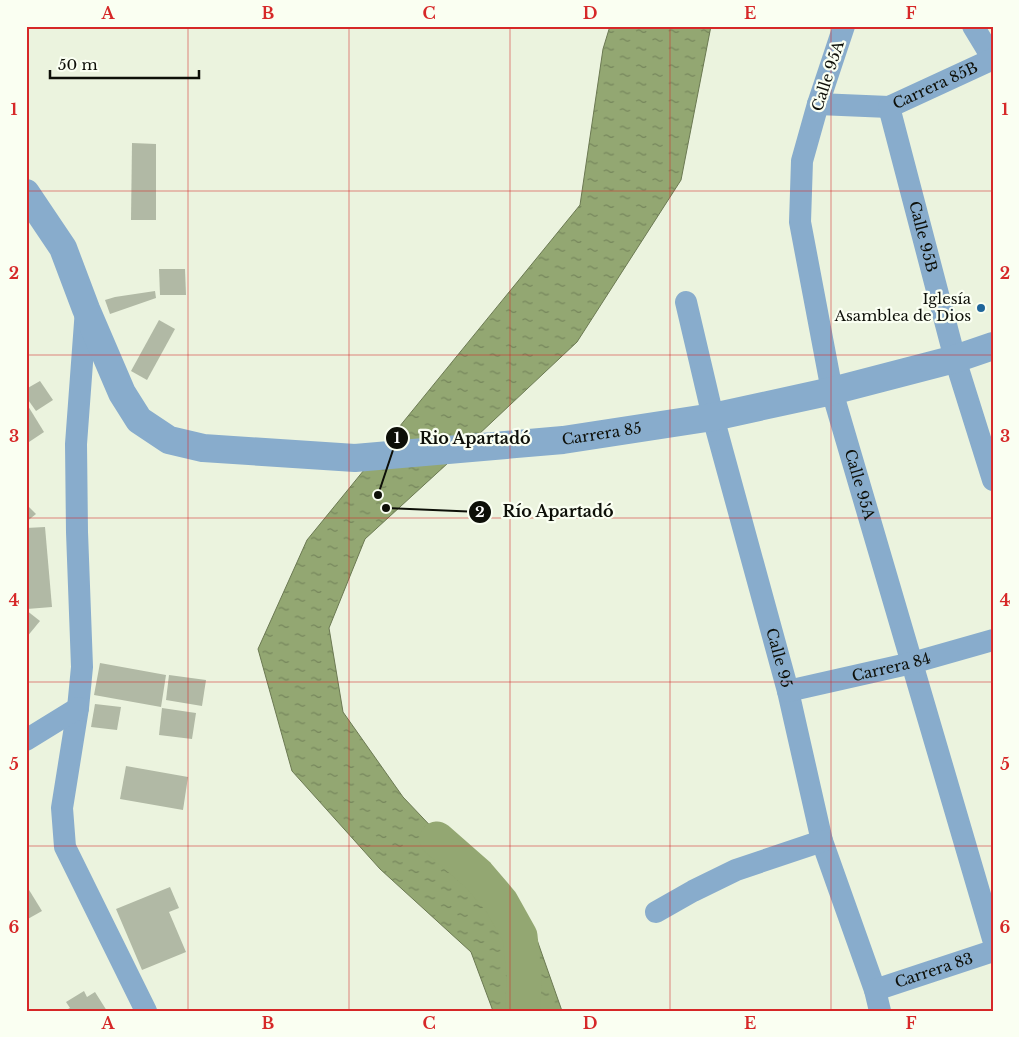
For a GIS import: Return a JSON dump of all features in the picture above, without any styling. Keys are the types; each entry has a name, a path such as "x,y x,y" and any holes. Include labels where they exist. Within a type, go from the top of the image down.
{"street":[{"name":"Calle 95A","path":"844,26 802,160 800,222 832,391 993,939"},
{"path":"972,26 993,59"},
{"name":"Carrera 85B","path":"818,104 889,107 993,59"},
{"name":"Calle 95B","path":"889,107 955,360 993,480"},
{"name":"Carrera 85","path":"26,192 63,248 86,309 122,393 139,420 169,440 203,448 355,458 563,440 713,417 832,391 955,360 993,346"},
{"name":"Calle 95","path":"686,302 713,417 788,692 822,841 878,1000"},
{"path":"86,309 76,444 82,667 78,708 62,808 66,847 146,1011"},
{"name":"Carrera 84","path":"788,692 912,663 993,640"},
{"path":"26,740 78,708"},
{"path":"656,912 736,870 822,841"},
{"name":"Carrera 83","path":"878,1000 993,951"}],"water":[{"path":"610,26 711,26 681,180 577,342 365,539 329,628 343,712 403,797 536,937 562,1011 493,1011 471,952 380,869 292,771 258,649 307,540 580,205 603,49"}],"building":[{"path":"132,143 156,144 156,220 131,220"},
{"path":"159,269 185,269 186,295 160,295"},
{"path":"155,291 156,298 110,314 105,300 115,297"},
{"path":"159,320 175,329 147,380 131,371"},
{"path":"40,381 53,400 36,411 26,397 26,389"},
{"path":"28,406 44,432 26,444 26,407"},
{"path":"26,504 36,514 26,522"},
{"path":"45,527 52,607 27,609 26,528"},
{"path":"26,610 40,621 26,638"},
{"path":"100,663 166,675 161,707 94,695"},
{"path":"169,675 206,680 202,706 166,700"},
{"path":"95,704 121,707 117,730 91,727"},
{"path":"162,708 196,713 192,739 159,735"},
{"path":"126,766 188,777 183,810 120,799"},
{"path":"26,885 42,911 26,920"},
{"path":"170,887 179,908 169,912 186,952 142,970 116,909"},
{"path":"84,991 87,997 95,992 107,1011 64,1011 70,1008 66,1002"}],"waterway":[{"path":"437,839 478,875 501,902 520,936 524,975 523,1011"}],"place":[{"name":"Iglesía Asamblea de Dios","path":"981,308"},
{"name":"Rio Apartadó","path":"378,495"},
{"name":"Río Apartadó","path":"386,508"}]}
